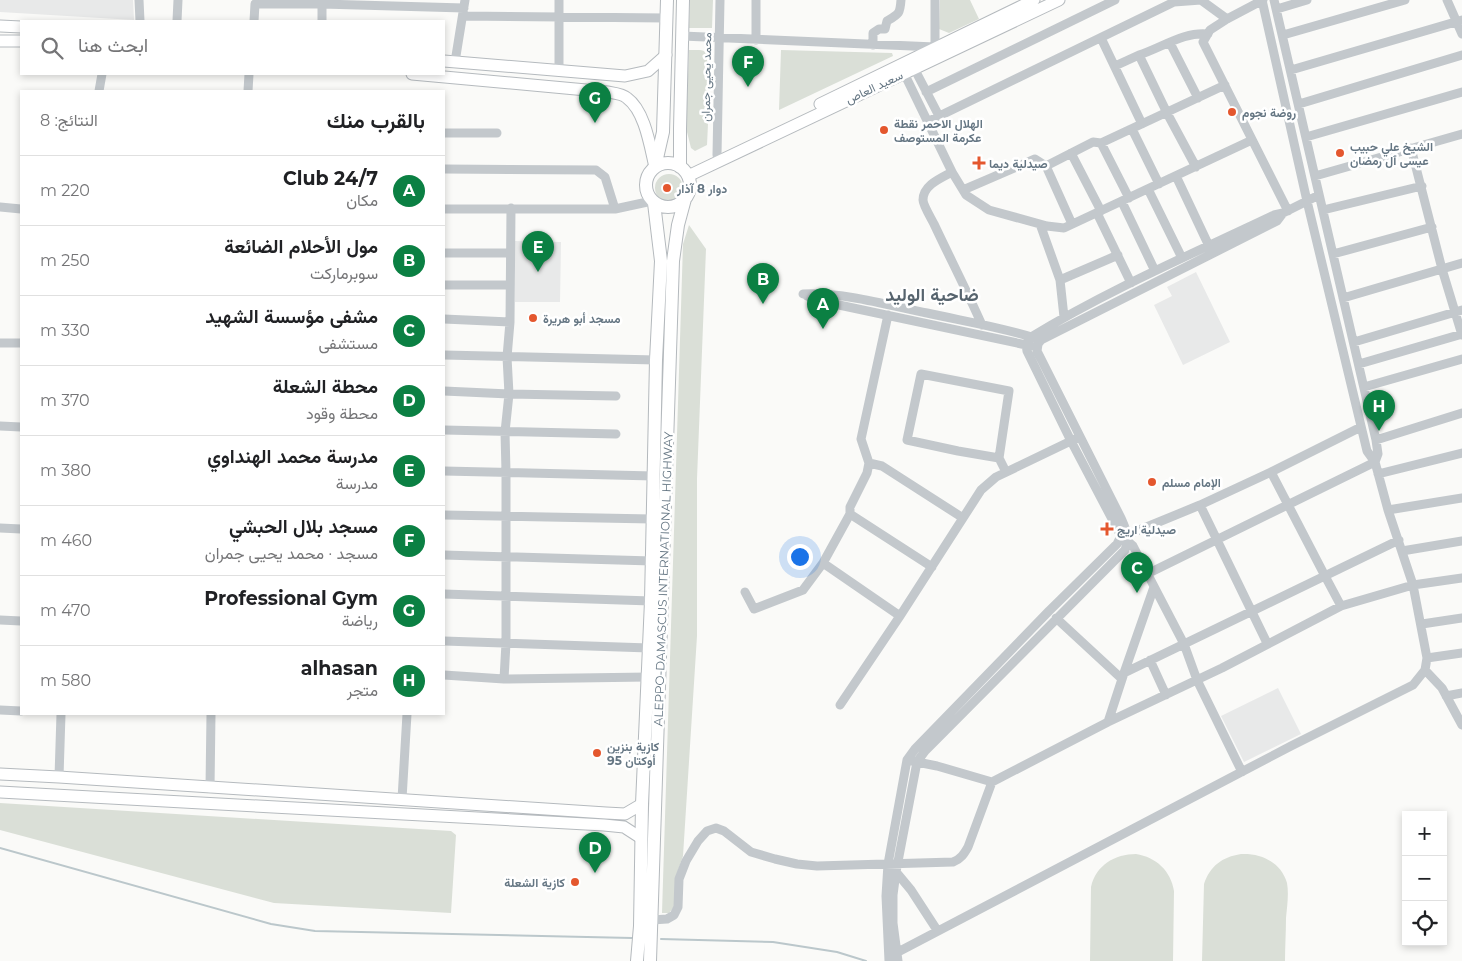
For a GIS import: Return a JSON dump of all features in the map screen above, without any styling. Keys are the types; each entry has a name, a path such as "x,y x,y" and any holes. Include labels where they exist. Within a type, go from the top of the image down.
{"highway":[{"path":"655,167 663,132 667,0"},
{"path":"683,0 680,129 684,171 690,183 690,191 686,199 674,207 667,208 653,202 646,190 646,179 649,172 655,167 668,163 684,171"},
{"name":"ALEPPO-DAMASCUS INTERNATIONAL HIGHWAY","path":"650,961 673,261 678,225 686,199"},
{"name":"ALEPPO-DAMASCUS INTERNATIONAL HIGHWAY","path":"637,961 640,926 642,804 651,601 660,260 653,202"}],"main road":[{"path":"684,171 1034,0"},
{"name":"سعيد العاص","path":"684,171 1059,0"},
{"path":"0,26 20,27"},
{"path":"0,40 20,41"},
{"path":"449,62 625,76 648,71 666,55"},
{"path":"423,75 608,92 626,97 637,110 647,133 655,167"},
{"path":"0,774 625,814 642,804"},
{"path":"0,792 604,825 624,827 641,838"}],"street":[{"path":"139,0 140,20"},
{"path":"177,20 178,0"},
{"path":"559,0 559,71"},
{"name":"محمد يحيى جمران","path":"717,155 720,0"},
{"path":"756,0 756,40"},
{"path":"873,45 874,33 879,29 885,29 887,21 898,15 901,0"},
{"path":"682,36 935,47 935,0"},
{"path":"926,92 1115,0"},
{"path":"927,122 1174,2 1201,0 1227,19"},
{"path":"893,957 937,930 1412,685 1425,670 1427,658 1413,585 1388,510 1375,462 1366,451 1262,0 1248,3 1210,30 1203,42 1252,140 1285,212"},
{"path":"1147,574 1375,462 1378,454 1276,4 1307,0"},
{"path":"1283,35 1405,0"},
{"path":"1446,0 1459,21 1462,34"},
{"path":"254,20 255,2 322,2 464,8 560,18 666,18"},
{"path":"322,2 322,20"},
{"path":"449,62 464,8"},
{"path":"1291,70 1459,21"},
{"path":"1115,66 1187,35 1208,34"},
{"path":"1101,38 1142,124"},
{"path":"1170,43 1198,98"},
{"path":"1139,55 1196,167"},
{"path":"1299,104 1462,55"},
{"path":"909,70 926,92 939,116"},
{"path":"909,70 927,122 952,172 966,195 989,210 1040,224 1064,228 1252,140"},
{"path":"99,90 102,75"},
{"path":"248,90 249,75"},
{"path":"1046,166 1093,142 1101,143 1225,86"},
{"path":"1306,137 1462,92"},
{"path":"1132,129 1159,184"},
{"path":"445,133 497,133"},
{"path":"1314,176 1462,134"},
{"path":"1101,143 1155,271"},
{"path":"1359,364 1462,334 1459,311 1442,269 1411,148"},
{"path":"1071,153 1131,283"},
{"path":"963,190 1035,159 1046,166 1072,224"},
{"path":"445,170 596,170 606,177 615,209"},
{"path":"952,172 935,181 926,190 923,200 942,243 968,291 982,325"},
{"path":"1176,176 1209,246"},
{"path":"1323,210 1422,186"},
{"path":"1148,189 1182,258"},
{"path":"1285,212 1277,221 1039,344 1028,341 982,325 824,293 803,294 825,302 1028,341 1064,317 1131,283 1274,214 1285,212 1319,195"},
{"path":"445,209 615,209 653,202"},
{"path":"0,207 20,209"},
{"path":"504,679 506,643 505,432 509,394 511,208"},
{"path":"1040,224 1060,280 1064,317"},
{"path":"1333,254 1432,227"},
{"path":"445,253 510,253"},
{"path":"1060,280 1118,255"},
{"path":"1343,298 1462,263"},
{"path":"445,285 510,285"},
{"path":"1354,342 1459,311"},
{"path":"745,592 754,609 803,590 823,563 850,514 850,507 867,472 868,463 861,439 888,315"},
{"path":"445,318 510,322"},
{"path":"1028,341 1027,351 1070,441 1125,537 1133,546 1184,644 1197,680 1242,772"},
{"path":"0,343 20,343"},
{"path":"893,957 893,895 917,762 925,751 1125,550 1125,537 1121,518 1037,351 1039,344"},
{"path":"445,355 656,360"},
{"path":"1364,386 1462,359"},
{"path":"999,458 907,440 921,374 1009,391 999,458 1006,472"},
{"path":"445,391 616,396"},
{"path":"1376,440 1462,413"},
{"path":"0,426 20,427"},
{"path":"893,957 886,896 888,864 905,766 915,749 1049,611 1125,537 1271,472 1361,427"},
{"path":"445,430 616,434"},
{"path":"840,705 981,490 996,477 1080,437"},
{"path":"1378,474 1462,453"},
{"path":"868,463 882,466 963,518"},
{"path":"445,471 654,476"},
{"path":"1271,472 1341,606"},
{"path":"1388,510 1462,498"},
{"path":"1200,505 1267,644"},
{"path":"850,514 932,567"},
{"path":"445,515 652,519"},
{"path":"0,528 20,529"},
{"path":"1123,676 1150,660 1399,540"},
{"path":"1402,551 1462,541"},
{"path":"445,555 652,561"},
{"path":"823,563 900,616"},
{"path":"652,920 667,919 674,915 678,907 679,879 686,861 698,841 707,831 716,828 724,831 751,852 790,863 817,866 888,864 897,868 953,862 964,855 992,782 1341,606 1413,585 1462,578"},
{"path":"1108,722 1154,587"},
{"path":"445,594 651,601"},
{"path":"1056,618 1123,676"},
{"path":"1422,624 1462,618"},
{"path":"0,620 20,621"},
{"path":"445,641 649,648"},
{"path":"1427,658 1462,653"},
{"path":"1150,660 1166,694"},
{"path":"1425,670 1442,688 1462,725"},
{"path":"445,675 504,679 648,677"},
{"path":"1446,696 1462,693"},
{"path":"0,710 20,711"},
{"path":"59,777 61,715"},
{"path":"210,788 211,715"},
{"path":"402,799 407,715"},
{"path":"907,760 937,766 992,782"},
{"path":"897,868 937,930"}],"shaded area":[{"path":"0,0 133,0 134,20 0,12"},
{"path":"690,0 713,0 712,28 689,28"},
{"path":"940,0 970,0 979,19 949,33 939,29"},
{"path":"689,50 705,52 711,60 707,145 695,151 691,148 686,128"},
{"path":"781,50 892,53 893,56 779,110"},
{"path":"669,174 679,178 683,188 679,198 669,202 659,198 655,188 659,178"},
{"path":"689,225 706,249 697,479 697,636 683,856 676,876 674,907 669,913 662,913 683,244"},
{"path":"515,241 561,242 560,302 515,302"},
{"path":"1196,272 1230,342 1183,365 1154,305 1172,296 1167,287"},
{"path":"1278,688 1301,734 1244,762 1221,716"},
{"path":"0,803 451,831 456,835 451,913 274,903 0,830"},
{"path":"1136,854 1156,862 1170,877 1174,891 1173,961 1090,961 1091,887 1094,879 1108,862 1121,856"},
{"path":"1241,854 1256,855 1269,860 1280,869 1287,883 1285,961 1202,961 1204,884 1213,867 1228,857"}],"waterway":[{"path":"0,848 271,924 315,931 632,938"},
{"path":"661,939 773,942 837,952 866,961"}],"place":[{"name":"مسجد بلال الحبشي","path":"748,87"},
{"name":"روضة نجوم","path":"1232,112"},
{"name":"Professional Gym","path":"595,123"},
{"name":"الهلال الاحمر نقطة عكرمة المستوصف","path":"884,130"},
{"name":"الشيخ علي حبيب عيسى ٱل رمضان","path":"1340,153"},
{"name":"صيدلية ديما","path":"979,163"},
{"name":"دوار 8 آذار","path":"667,188"},
{"name":"مدرسة محمد الهنداوي","path":"538,272"},
{"name":"مول الأحلام الضائعة","path":"763,304"},
{"name":"مسجد أبو هريرة","path":"533,318"},
{"name":"Club 24/7","path":"823,329"},
{"name":"alhasan","path":"1379,431"},
{"name":"الإمام مسلم","path":"1152,482"},
{"name":"صيدلية اريج","path":"1107,529"},
{"name":"مشفى مؤسسة الشهيد","path":"1137,593"},
{"name":"كازية بنزين أوكتان 95","path":"597,753"},
{"name":"محطة الشعلة","path":"595,873"},
{"name":"كازية الشعلة","path":"575,882"}],"district":[{"name":"ضاحية الوليد","path":"932,295"}]}
